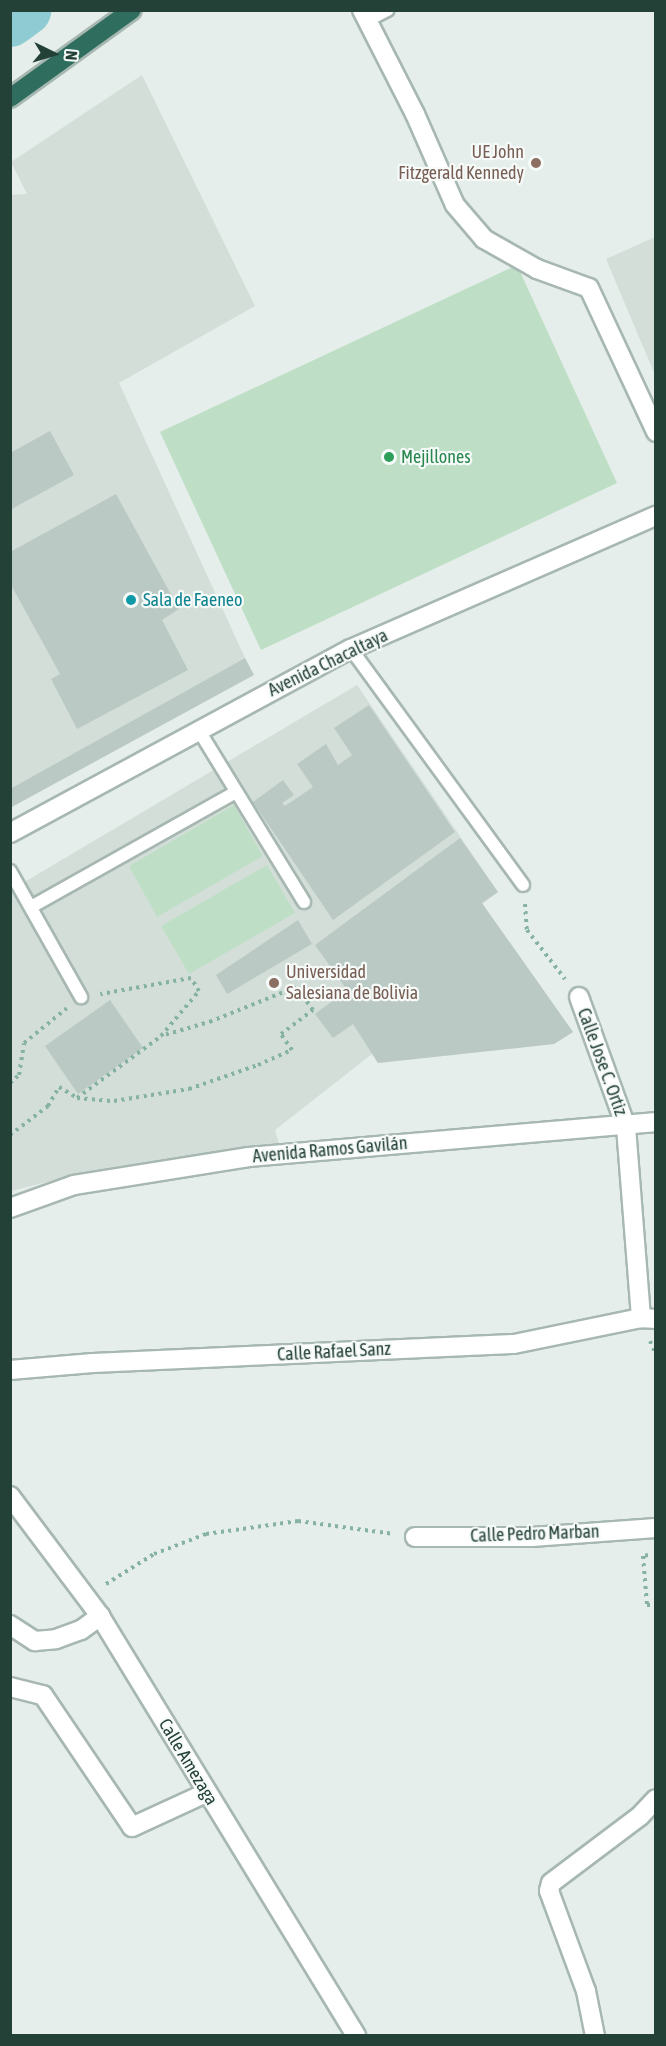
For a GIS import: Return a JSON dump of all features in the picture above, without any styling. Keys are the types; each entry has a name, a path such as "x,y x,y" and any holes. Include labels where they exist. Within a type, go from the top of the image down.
{"highway":[{"path":"10,98 132,10"}],"street":[{"path":"365,15 455,206 484,239 537,269 589,288 656,432"},
{"name":"Avenida Chacaltaya","path":"10,833 198,729 351,649 656,516"},
{"name":"Calle Jose C. Ortiz","path":"579,997 626,1127 648,1318"},
{"name":"Avenida Ramos Gavilán","path":"10,1208 74,1185 249,1157 626,1127 656,1122"},
{"name":"Calle Rafael Sanz","path":"10,1370 93,1363 514,1344 648,1318"},
{"name":"Calle Amezaga","path":"10,1496 100,1616 206,1793 270,1891 356,2036"},
{"name":"Calle Pedro Marban","path":"415,1537 532,1537 656,1528"},
{"path":"10,1625 35,1641 56,1639 81,1630 100,1616"},
{"path":"10,1687 43,1695 132,1827 206,1793"},
{"path":"595,2036 586,1991 551,1905 551,1883 640,1816 656,1799"}],"lane":[{"path":"365,15 388,10"},
{"path":"351,649 524,885"},
{"path":"198,729 234,793 304,902"},
{"path":"31,907 234,793"},
{"path":"10,871 81,997"}],"path":[{"path":"524,885 527,930 579,997"},
{"path":"77,1098 161,1036 199,991 191,978"},
{"path":"10,1135 48,1106 59,1087 77,1098 114,1101 189,1089 258,1065 291,1050 281,1034 313,1010 296,987 212,1021 161,1036"},
{"path":"86,1596 154,1554 206,1534 298,1521 415,1537"},
{"path":"656,1553 643,1556 647,1605 656,1605"}],"shaded area":[{"path":"142,75 255,306 119,383 245,658 11,789 10,195 27,194 11,162"},
{"path":"655,237 655,375 606,259"},
{"name":"Universidad Salesiana de Bolivia","path":"357,685 498,892 482,904 573,1032 554,1044 378,1063 372,1054 275,1130 279,1144 91,1171 11,1191 11,890"}],"green space":[{"name":"Mejillones","path":"517,265 617,483 261,650 160,432"},
{"path":"234,805 263,856 157,917 129,866"},
{"path":"267,865 295,913 189,974 161,926"}],"building":[{"path":"50,431 74,475 10,510 10,453"},
{"path":"116,494 179,609 162,620 188,670 77,729 51,679 60,674 10,583 10,552"},
{"path":"245,658 254,675 10,808 10,789"},
{"path":"369,705 455,832 333,920 253,802 283,780 294,795 282,803 285,806 313,787 297,764 326,744 338,765 352,755 334,728"},
{"path":"460,838 498,892 482,903 573,1032 554,1044 378,1063 353,1024 333,1038 315,1014 347,990 315,945"},
{"path":"298,920 312,944 227,994 216,975"},
{"path":"110,1000 143,1048 78,1094 45,1046"}],"waterway":[{"path":"10,21 25,10"}],"place":[{"name":"UE John Fitzgerald Kennedy","path":"536,163"},
{"name":"Mejillones","path":"389,457"},
{"name":"Sala de Faeneo","path":"131,600"},
{"name":"Universidad Salesiana de Bolivia","path":"274,983"}]}
